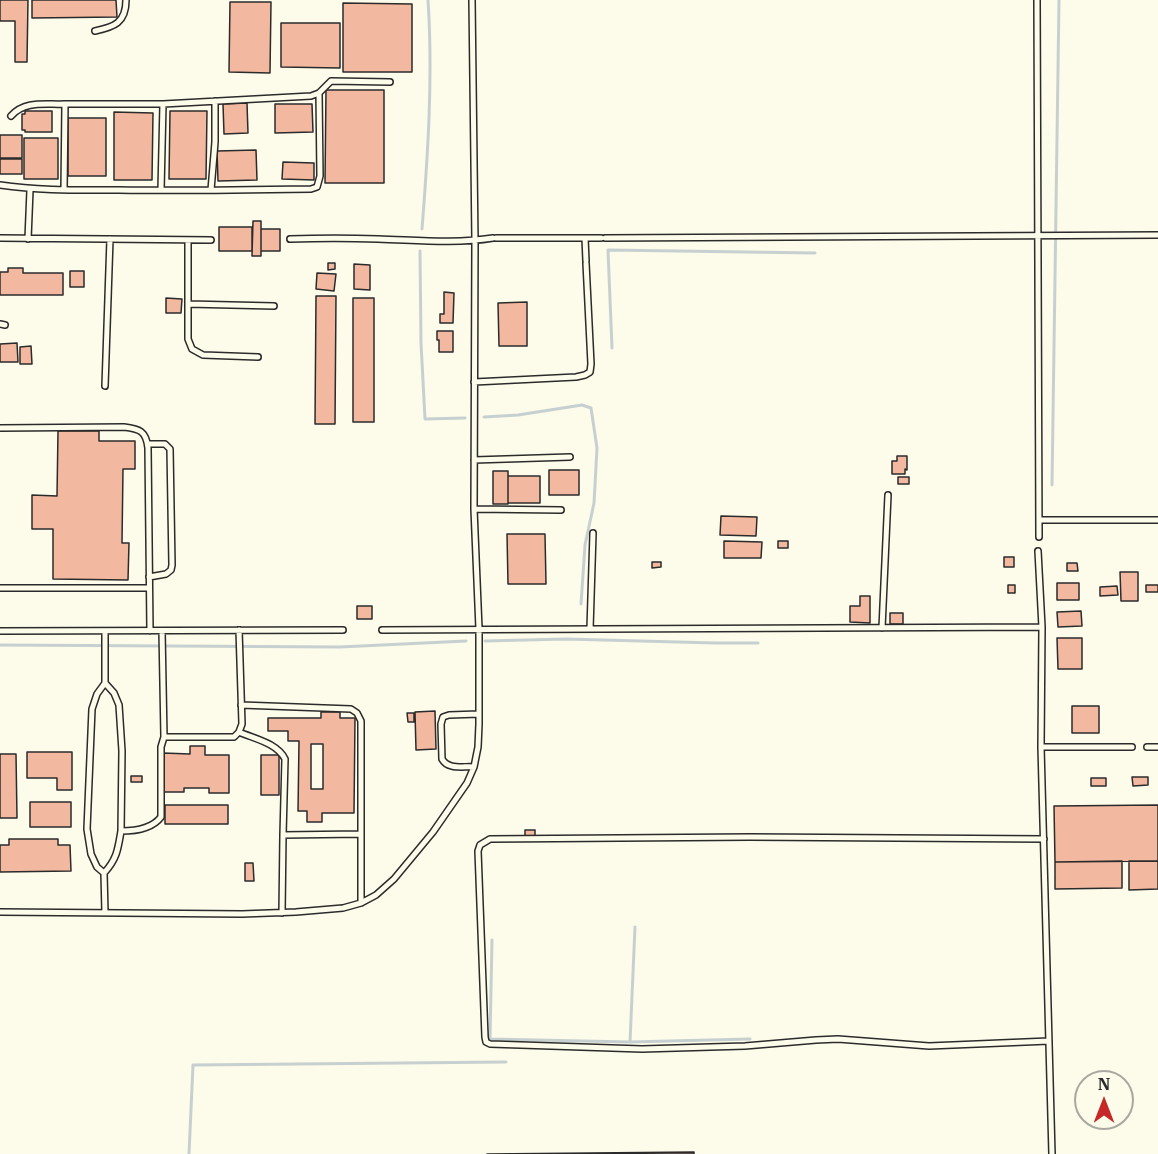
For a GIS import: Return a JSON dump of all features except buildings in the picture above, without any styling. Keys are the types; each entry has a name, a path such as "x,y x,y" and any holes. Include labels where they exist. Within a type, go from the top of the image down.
{"lane":[{"path":"94,30 117,24 122,19 126,0"},
{"path":"0,912 282,913 343,908 376,895 394,879 450,810 467,783 474,767 478,747 480,714 474,509 475,241 472,0"},
{"path":"1037,0 1039,537"},
{"path":"11,116 22,106 163,104 311,96 320,93 331,81 390,82"},
{"path":"0,185 64,190 316,188 320,176 320,93"},
{"path":"212,190 215,101"},
{"path":"64,190 65,104"},
{"path":"161,190 163,104"},
{"path":"28,239 30,189"},
{"path":"290,239 475,241 494,238 1158,235"},
{"path":"0,238 212,240"},
{"path":"474,382 576,377 590,372 585,238"},
{"path":"105,386 110,239"},
{"path":"188,240 188,339 192,348 203,355 258,357"},
{"path":"188,303 274,306"},
{"path":"0,428 124,427 134,428 145,435 148,444 150,631"},
{"path":"148,444 165,444 170,449 172,565 171,570 166,574 149,577"},
{"path":"474,460 570,457"},
{"path":"882,628 888,495"},
{"path":"474,509 561,510"},
{"path":"1039,520 1158,520"},
{"path":"590,629 593,533"},
{"path":"1038,551 1042,627 1041,747 1052,1154"},
{"path":"0,588 149,588"},
{"path":"382,630 1042,627"},
{"path":"164,737 234,737 239,732 242,724 239,630"},
{"path":"0,631 343,630"},
{"path":"121,831 133,831 156,824 161,817 161,747 164,737 162,631"},
{"path":"104,873 91,854 87,829 92,709 97,694 105,683 105,632"},
{"path":"105,683 114,693 119,705 122,751 121,831 117,854 104,873 105,913"},
{"path":"241,705 351,709 357,713 361,721 360,903"},
{"path":"474,767 450,766 444,763 441,724 443,717 449,715 480,714"},
{"path":"239,732 274,747 285,759 282,913"},
{"path":"1041,747 1132,747"},
{"path":"1147,747 1158,747"},
{"path":"283,835 360,834"},
{"path":"1044,839 750,837 490,839 480,844 478,851 485,1037 486,1042 490,1044 642,1049 745,1046 838,1039 929,1046 1049,1041"}],"waterway":[{"path":"422,229 430,86 428,0"},
{"path":"1052,485 1059,0"},
{"path":"612,348 608,250 815,253"},
{"path":"420,251 425,419 465,418"},
{"path":"484,417 518,415 582,405 591,408 597,448 594,503 585,545 581,604"},
{"path":"485,641 566,639 758,643"},
{"path":"0,645 340,647 466,641"},
{"path":"635,927 630,1042 750,1039"},
{"path":"492,940 490,1039 630,1042"},
{"path":"189,1154 193,1065 506,1062"}]}
